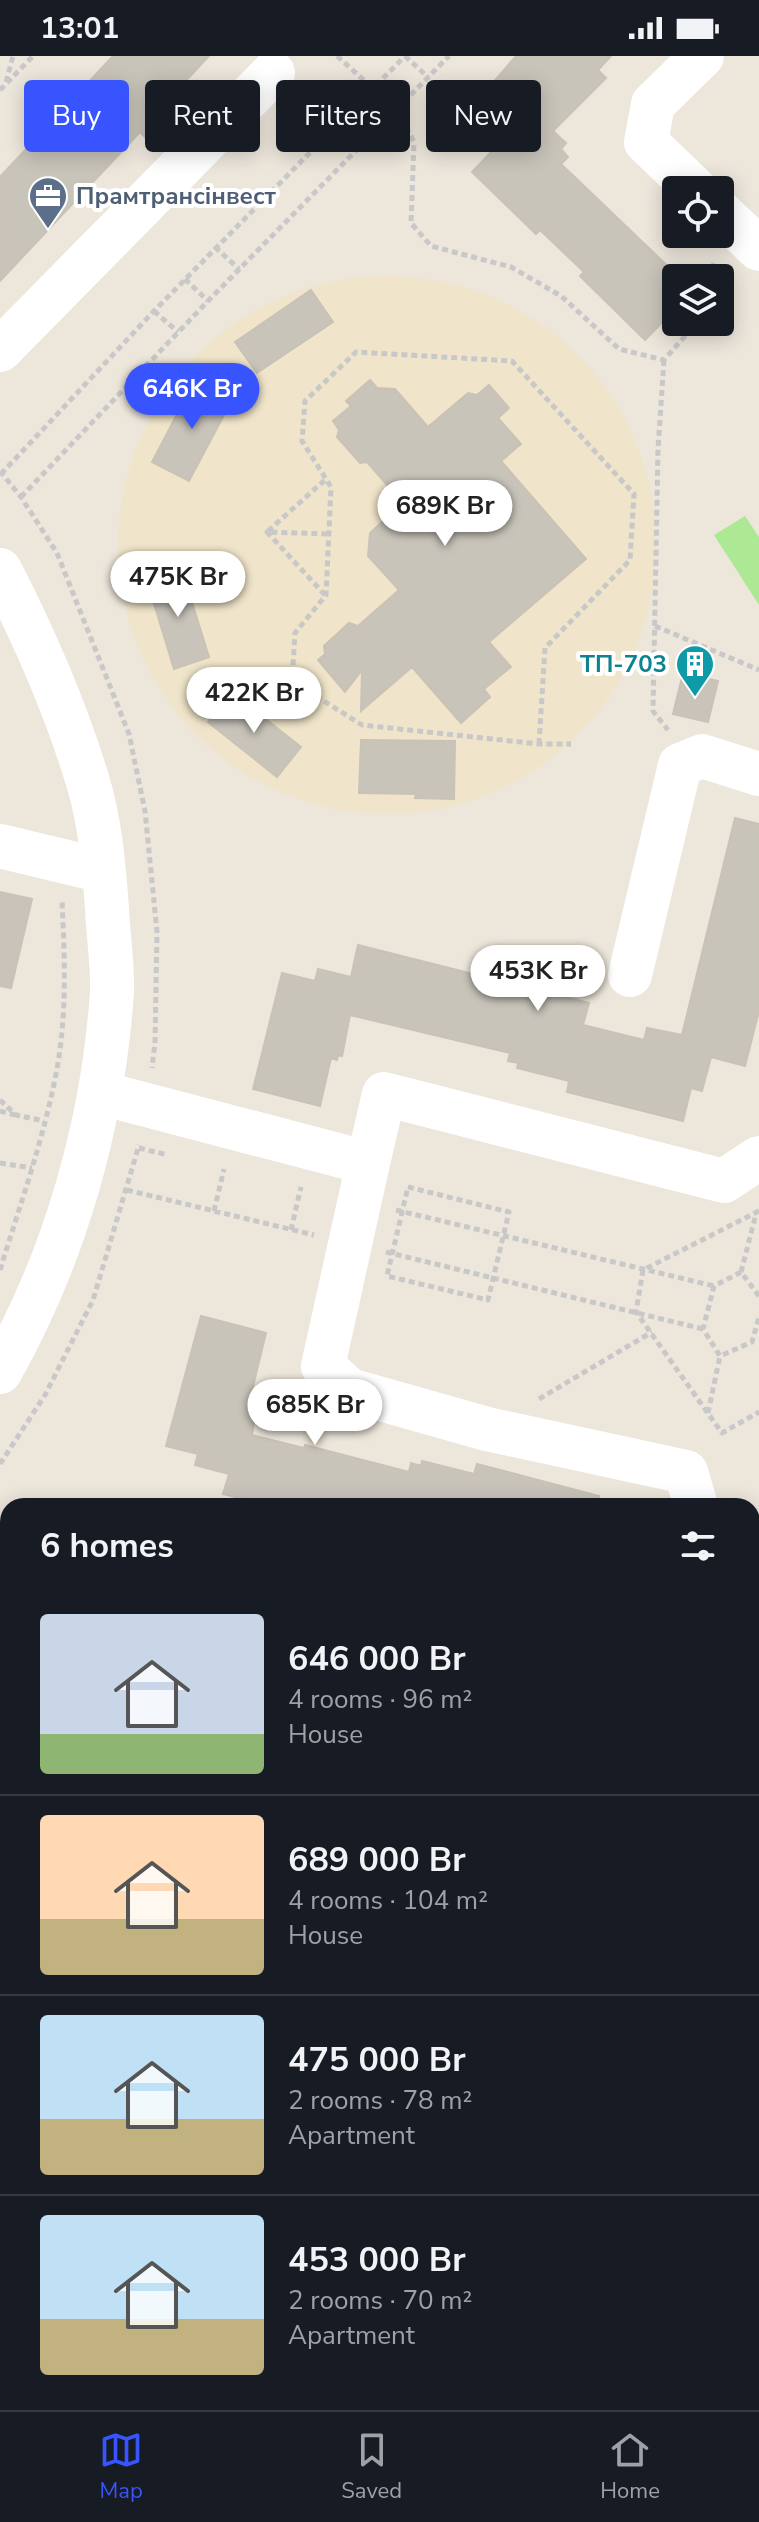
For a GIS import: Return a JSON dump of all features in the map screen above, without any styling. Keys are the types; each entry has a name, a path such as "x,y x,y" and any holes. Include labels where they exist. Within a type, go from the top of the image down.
{"street":[{"path":"681,176 646,142 653,104 702,56"},
{"path":"0,350 273,73"},
{"path":"734,225 759,249"},
{"path":"0,570 39,646 89,784 104,871 112,989 101,1093 74,1197 49,1269 0,1372"},
{"path":"630,975 680,765 702,756 759,774"},
{"path":"0,846 104,871"},
{"path":"101,1093 364,1182"},
{"path":"694,1498 686,1472 487,1429 349,1390 323,1366 384,1094 724,1181 759,1158"}],"path":[{"path":"6,84 13,56"},
{"path":"0,90 33,56"},
{"path":"337,56 363,80"},
{"path":"382,80 405,56 428,78"},
{"path":"410,97 449,56"},
{"path":"410,134 414,142 411,223 431,246 511,267 561,296 619,349 664,360"},
{"path":"0,474 215,247 310,152"},
{"path":"21,497 355,152"},
{"path":"215,247 239,269"},
{"path":"185,279 208,301"},
{"path":"154,311 178,332"},
{"path":"685,336 664,360 658,449 653,711 691,760"},
{"path":"539,744 545,648 630,560 634,494 512,361 356,352 305,401 302,441 331,487 329,534 326,595 295,633 292,681 362,725 539,744 571,744"},
{"path":"267,532 326,479"},
{"path":"267,532 329,534"},
{"path":"267,532 326,595"},
{"path":"655,626 759,670"},
{"path":"0,1270 57,1073 66,970 59,859"},
{"path":"0,1100 16,1115"},
{"path":"0,1111 44,1121"},
{"path":"139,1148 181,1159"},
{"path":"0,1163 32,1168"},
{"path":"210,1165 224,1169 214,1211"},
{"path":"286,1183 301,1187 364,1182 402,1211 714,1286 741,1272 758,1212"},
{"path":"291,1230 301,1187"},
{"path":"408,1187 509,1212 488,1300 387,1276 402,1211 408,1187"},
{"path":"127,1190 703,1329 720,1356 708,1413"},
{"path":"643,1270 758,1212"},
{"path":"643,1270 636,1312 722,1433 759,1412"},
{"path":"741,1272 759,1296"},
{"path":"703,1329 714,1286"},
{"path":"720,1356 756,1343 759,1317"},
{"path":"487,1429 652,1332"}],"shaded area":[{"path":"387,276 440,281 490,296 537,321 578,354 611,395 636,442 651,492 656,545 651,598 636,648 611,695 578,736 537,769 490,794 440,809 387,814 334,809 284,794 237,769 196,736 163,695 138,648 123,598 118,545 123,492 138,442 163,395 196,354 237,321 284,296 334,281"}],"green space":[{"path":"745,516 759,537 759,605 714,535"}],"building":[{"path":"113,56 209,56 187,80 145,80 145,137 140,132 129,144 129,80 91,80"},
{"path":"516,56 611,56 598,70 606,78 553,131 566,143 561,149 568,157 561,164 666,264 662,264 662,322 645,340 580,276 584,272 540,230 536,234 472,172 491,152 541,152 541,80 495,80"},
{"path":"24,151 121,152 0,281 0,177"},
{"path":"311,290 333,322 257,373 235,342"},
{"path":"195,380 232,400 189,481 152,462"},
{"path":"370,380 377,388 395,389 428,427 468,393 477,395 489,385 509,408 498,418 521,444 501,461 586,559 489,642 511,667 484,689 490,697 461,723 412,667 361,711 362,670 345,692 318,660 325,654 324,646 349,623 358,626 399,590 368,556 370,533 403,503 367,462 360,463 337,437 339,430 333,421 351,406 346,401"},
{"path":"182,570 209,657 174,669 147,581"},
{"name":"ТП-703","path":"683,673 718,681 708,722 673,714"},
{"path":"231,692 301,747 277,777 208,722"},
{"path":"361,740 455,741 454,799 415,798 416,794 359,793"},
{"path":"735,818 759,824 759,1011 745,1066 711,1057 702,1091 691,1088 683,1121 567,1092 569,1081 517,1068 518,1063 508,1061 510,1053 350,1015 342,1056 338,1055 337,1060 331,1058 320,1106 253,1089 282,973 315,981 318,969 351,977 358,945 589,1003 583,1025 644,1040 647,1028 682,1035"},
{"path":"0,892 32,899 11,988 0,986"},
{"path":"201,1316 266,1333 248,1407 256,1409 252,1435 304,1448 305,1445 409,1472 411,1463 421,1466 422,1461 474,1474 477,1464 599,1498 239,1498 223,1494 229,1474 195,1465 198,1454 166,1446"}],"place":[{"name":"Прамтрансінвест","path":"48,230"},
{"name":"ТП-703","path":"695,698"}]}
